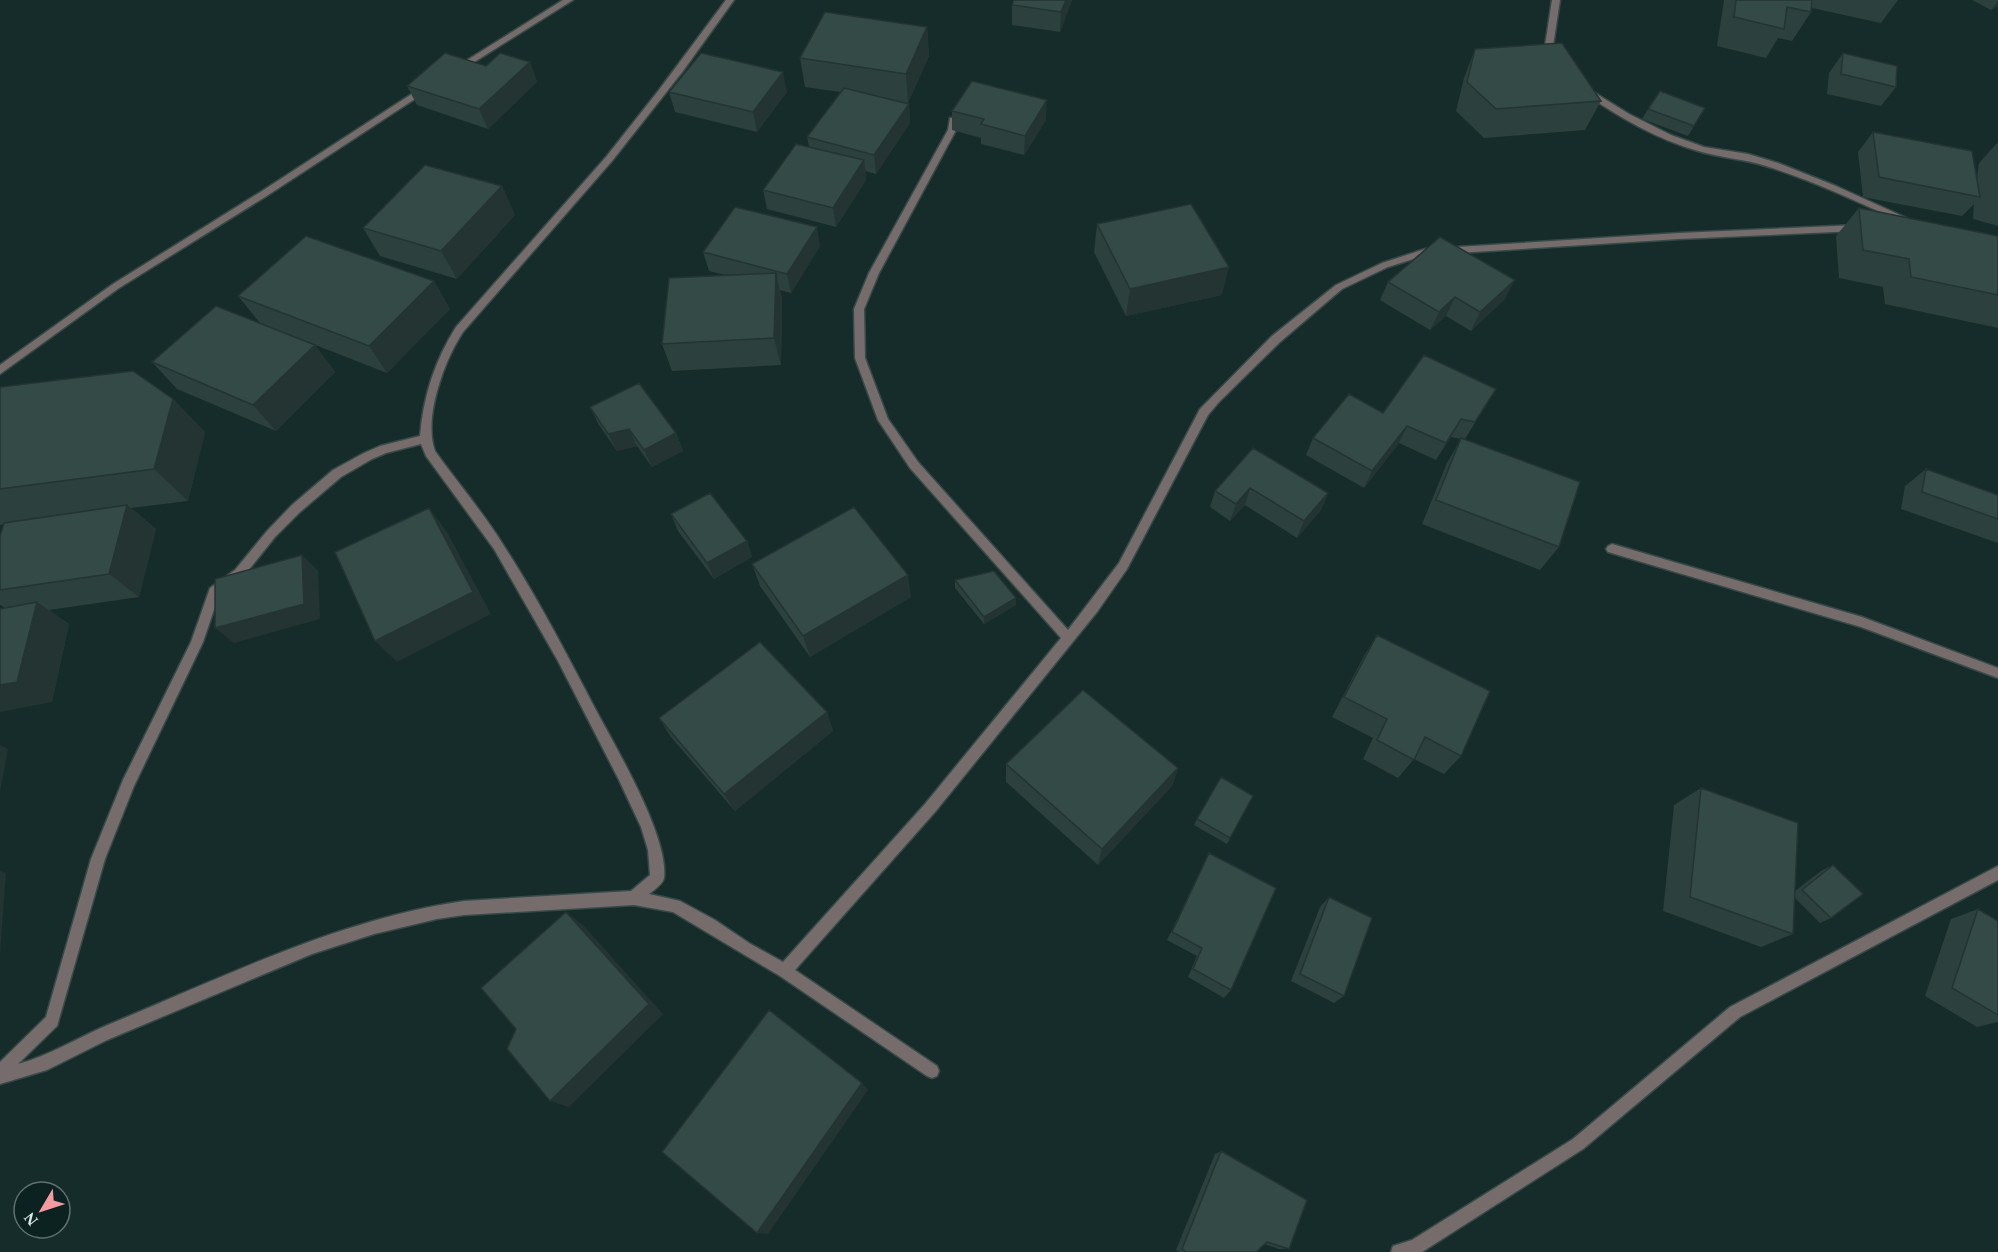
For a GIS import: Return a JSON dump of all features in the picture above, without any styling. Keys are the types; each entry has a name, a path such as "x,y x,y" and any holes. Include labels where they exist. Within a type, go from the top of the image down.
{"street":[{"path":"450,74 569,0"},
{"path":"634,898 657,878 655,850 624,776 525,590 498,546 430,453 425,439 426,420 438,374 448,349 460,330 485,299 591,182 679,73 730,0"},
{"path":"1556,0 1549,46 1562,64"},
{"path":"1575,82 1627,118 1662,134 1698,148 1754,158 1816,181 1917,226 1895,226"},
{"path":"0,370 116,286 262,195 431,85"},
{"path":"953,120 952,130 874,273 859,309 860,358 883,420 914,465 1069,639"},
{"path":"785,972 848,898 930,808 1069,639 1123,566 1204,412 1276,339 1339,288 1385,265 1425,252 1679,236 1874,227"},
{"path":"0,1072 52,1021 98,859 128,784 197,642 214,592 232,582 283,522 308,497 337,474 383,449 425,439"},
{"path":"1612,549 1862,622 1998,673"},
{"path":"1399,1252 1416,1246 1578,1143 1735,1012 1998,873"},
{"path":"0,1077 42,1065 102,1035 291,955 351,933 437,912 464,908 634,898 675,906 710,925 785,972 932,1071"}],"building":[{"path":"1014,0 1066,0 1061,12 1012,5"},
{"path":"1736,0 1812,0 1811,12 1787,7 1784,29 1734,17"},
{"path":"825,12 927,27 906,74 800,58"},
{"path":"1562,43 1601,101 1496,109 1467,82 1475,49"},
{"path":"445,53 486,66 500,53 530,62 479,109 407,86"},
{"path":"701,53 783,72 753,112 669,92"},
{"path":"1843,53 1897,66 1896,87 1841,74"},
{"path":"972,81 1047,100 1025,136 981,124 984,119 952,111"},
{"path":"844,88 909,104 874,155 807,137"},
{"path":"1660,91 1705,108 1694,126 1648,109"},
{"path":"1873,132 1972,151 1980,197 1879,177"},
{"path":"796,144 864,160 833,208 763,190"},
{"path":"425,165 502,186 441,251 363,228"},
{"path":"1191,204 1229,267 1130,289 1097,224"},
{"path":"735,207 817,227 787,274 703,252"},
{"path":"1859,208 1998,236 1998,295 1911,277 1909,259 1863,250"},
{"path":"306,236 434,281 369,346 238,296"},
{"path":"1440,237 1515,280 1480,312 1455,297 1439,312 1388,282"},
{"path":"776,273 774,338 662,344 669,278"},
{"path":"216,306 315,345 253,405 152,362"},
{"path":"1424,355 1496,389 1475,422 1461,419 1446,443 1407,426 1372,471 1313,438 1349,394 1383,413"},
{"path":"133,371 173,399 154,469 0,489 0,387"},
{"path":"639,383 676,433 644,450 629,429 608,434 590,407"},
{"path":"1461,438 1580,482 1559,547 1436,500"},
{"path":"1253,448 1328,493 1304,521 1250,488 1236,504 1215,491"},
{"path":"1926,469 1998,495 1998,519 1922,492"},
{"path":"710,493 747,541 707,563 671,514"},
{"path":"127,505 109,574 0,590 0,536 4,523"},
{"path":"854,507 908,575 803,636 752,564"},
{"path":"429,508 473,592 375,641 335,552"},
{"path":"302,555 304,604 215,628 215,579"},
{"path":"994,571 1016,598 984,617 955,580"},
{"path":"37,602 17,682 0,685 0,609"},
{"path":"1377,635 1490,691 1461,756 1425,737 1414,760 1377,740 1387,719 1344,697"},
{"path":"760,642 827,712 724,794 659,718"},
{"path":"1083,690 1178,768 1102,849 1006,764"},
{"path":"1221,777 1253,796 1230,838 1197,819"},
{"path":"1701,788 1798,823 1793,934 1690,897"},
{"path":"1209,853 1276,888 1231,990 1193,969 1202,948 1172,932"},
{"path":"1833,865 1863,894 1831,918 1802,890"},
{"path":"1329,897 1372,918 1344,996 1300,974"},
{"path":"1978,909 1998,921 1998,1015 1952,988"},
{"path":"566,912 649,1004 550,1101 507,1049 516,1029 481,988"},
{"path":"769,1010 862,1083 757,1233 662,1152"},
{"path":"1221,1151 1307,1200 1289,1249 1267,1242 1256,1252 1186,1252 1182,1249"}]}
